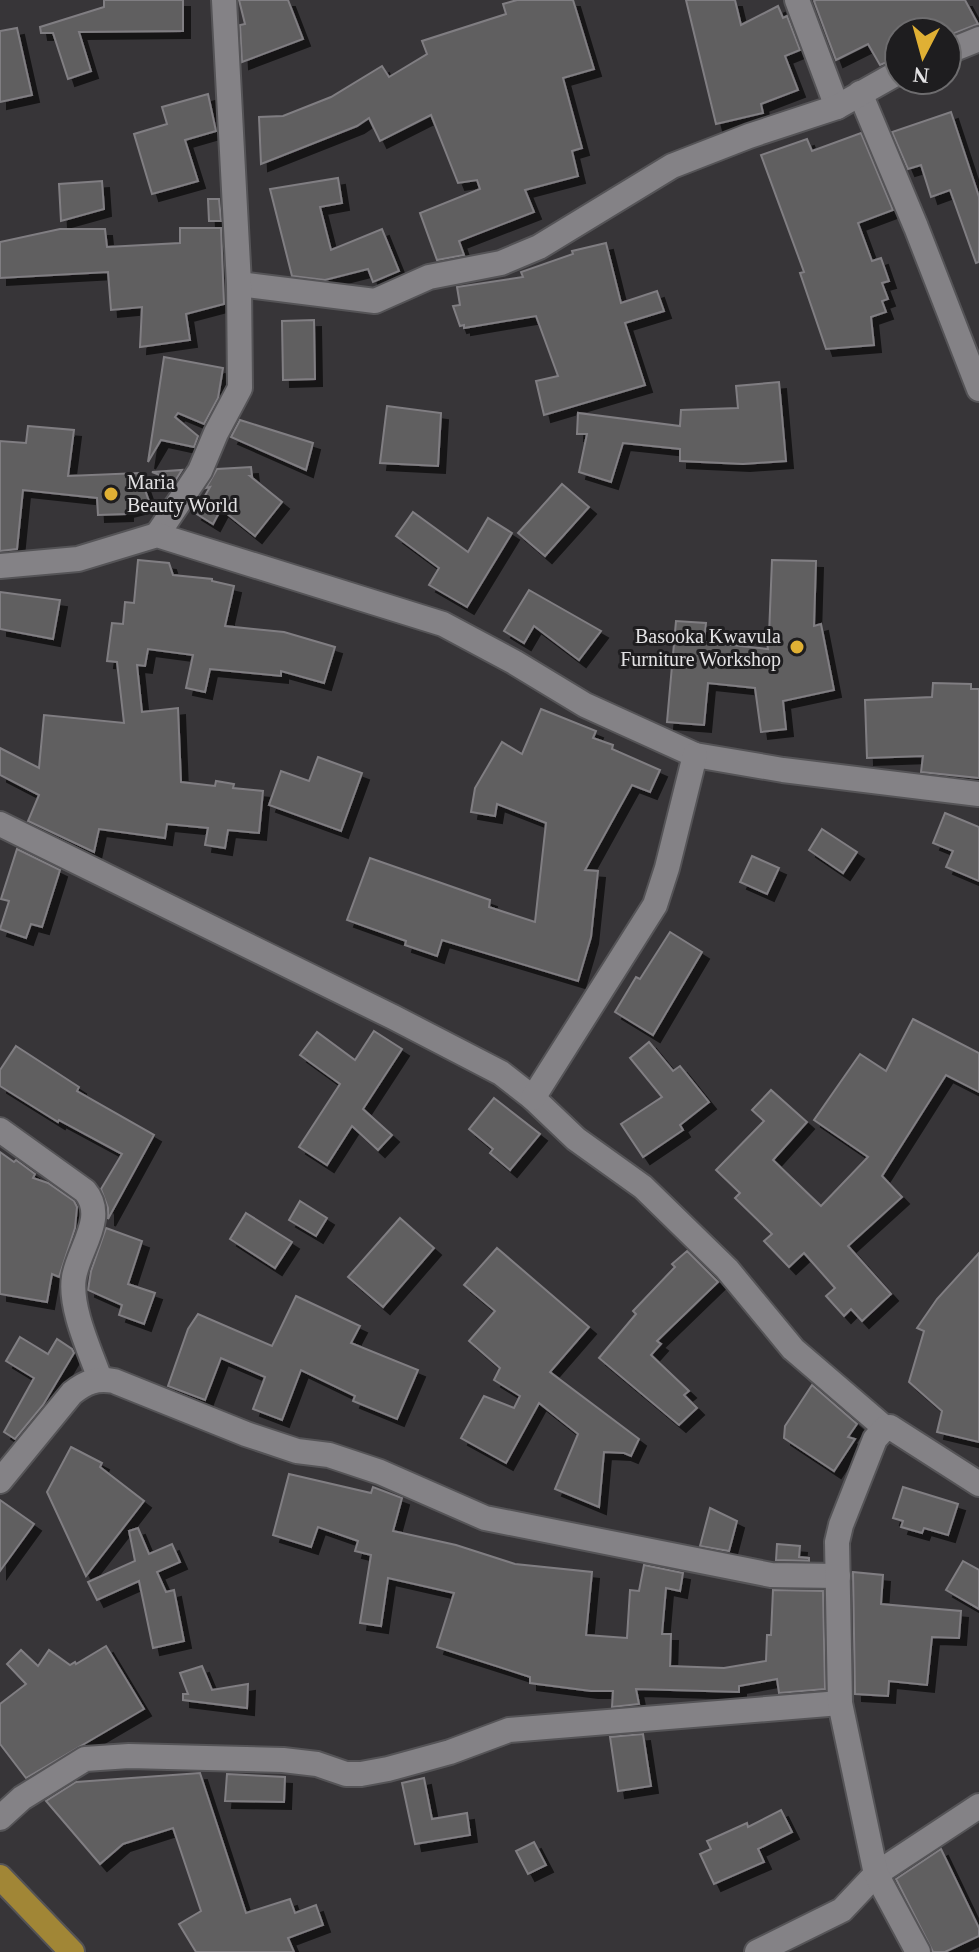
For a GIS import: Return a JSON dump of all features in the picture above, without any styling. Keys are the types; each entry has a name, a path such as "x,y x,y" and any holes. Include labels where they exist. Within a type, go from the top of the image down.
{"main road":[{"path":"0,1877 72,1952"}],"street":[{"path":"157,535 200,471 240,388 239,284 224,0"},
{"path":"797,0 837,107"},
{"path":"239,284 375,301 429,277 501,263 539,247 672,166 837,107 883,81"},
{"path":"860,93 979,389"},
{"path":"0,566 78,559 157,535 443,624 585,705 695,755 783,770 979,794"},
{"path":"533,1098 655,905 695,755"},
{"path":"0,824 501,1073 576,1139 643,1187 727,1269 793,1349 885,1428"},
{"path":"0,1130 85,1191 93,1201 95,1215 74,1278 75,1298 100,1379"},
{"path":"0,1481 72,1393 85,1383 100,1379 114,1381 284,1447 329,1455 380,1472 485,1518 771,1575 838,1576"},
{"path":"918,1952 876,1874 840,1703 837,1542 875,1439 885,1428 890,1427 979,1484"},
{"path":"0,1818 22,1798 85,1759 283,1760 317,1764 346,1774 361,1774 450,1752 509,1730 840,1703"},
{"path":"757,1952 842,1910 876,1874 979,1806"}],"building":[{"path":"104,0 183,0 183,31 79,32 91,71 68,79 53,33 41,33 40,27 104,7"},
{"path":"239,0 288,0 303,39 242,62 240,25 245,24"},
{"path":"517,0 573,0 594,69 563,78 582,148 572,151 578,176 525,190 534,212 459,241 464,255 437,260 420,213 480,189 477,180 458,183 431,115 380,141 369,118 357,126 261,164 259,117 283,116 331,97 382,66 389,77 427,54 422,41 506,14 503,4"},
{"path":"686,0 735,0 741,25 778,6 783,18 787,16 800,50 785,56 798,90 761,104 763,113 716,124"},
{"path":"965,0 978,24 963,30 963,16 883,16 883,64 880,65 868,44 836,60 814,1"},
{"path":"17,28 32,95 0,102 0,31"},
{"path":"208,94 216,131 185,140 198,181 152,194 134,134 167,124 162,107"},
{"path":"951,112 979,197 979,262 976,263 950,190 931,197 921,165 908,169 892,132"},
{"path":"861,133 893,210 858,223 872,261 881,258 889,281 882,283 888,299 882,301 886,312 871,317 874,345 826,349 800,273 804,272 761,155 807,139 812,151"},
{"path":"338,178 342,203 320,207 331,250 382,229 399,271 373,282 368,269 325,280 292,276 270,189"},
{"path":"102,181 104,209 61,221 59,184"},
{"path":"208,199 219,199 221,221 209,221"},
{"path":"180,228 221,228 224,304 186,314 190,340 140,347 142,307 111,310 108,272 0,278 0,242 60,229 105,229 107,247 180,243"},
{"path":"606,243 621,303 657,291 664,311 625,323 645,385 544,415 536,381 558,376 536,316 464,328 464,325 460,326 453,306 460,305 457,287 523,277 521,272 573,254 572,251"},
{"path":"314,320 315,379 283,380 282,321"},
{"path":"164,357 223,368 218,398 204,424 178,413 175,417 198,436 194,447 161,440 148,462"},
{"path":"779,382 786,461 743,464 680,461 680,449 623,443 611,482 579,472 587,434 577,434 578,413 680,426 681,410 738,408 736,386"},
{"path":"387,406 441,413 438,466 380,463"},
{"path":"240,420 313,443 306,470 231,437"},
{"path":"28,426 74,430 68,476 139,473 150,504 126,510 126,514 98,515 97,498 23,490 17,549 0,551 0,441 26,443"},
{"path":"251,467 250,476 282,502 255,536 221,509 213,524 195,513 217,469"},
{"path":"182,470 175,481 152,472"},
{"path":"562,484 589,507 545,556 518,533"},
{"path":"413,512 468,552 488,518 512,533 467,607 429,585 439,568 396,536"},
{"path":"138,560 169,563 173,575 212,579 234,586 225,626 284,632 335,647 324,683 281,671 281,676 210,669 205,692 186,688 193,655 148,649 145,666 137,665 142,712 178,708 181,782 215,786 216,781 234,784 233,788 263,791 259,833 228,830 225,848 205,845 208,828 167,824 165,838 99,829 94,852 28,821 39,795 0,775 0,748 39,768 44,715 124,723 117,662 107,661 112,623 123,624 125,602 134,603"},
{"path":"772,560 816,561 814,626 821,624 834,690 783,701 786,729 761,732 755,688 708,683 704,725 667,722 676,621 706,623 704,642 768,649 766,636 769,635"},
{"path":"529,590 601,631 579,660 534,626 524,643 504,631"},
{"path":"0,592 60,600 53,639 0,629"},
{"path":"933,683 971,684 971,689 979,689 979,778 921,772 923,756 867,758 865,700 932,697"},
{"path":"541,709 596,731 593,738 660,770 650,792 632,785 585,870 598,871 591,937 578,981 442,940 437,956 405,945 406,941 347,920 370,858 490,900 489,907 535,922 546,823 497,804 495,816 471,812 475,788 502,742 522,754"},
{"path":"318,757 362,773 341,831 269,805 281,771 309,781"},
{"path":"945,813 979,827 979,881 946,867 953,851 933,843"},
{"path":"822,829 857,852 843,873 809,850"},
{"path":"17,849 60,870 42,927 31,924 26,938 0,929 9,901 1,899"},
{"path":"752,856 779,868 767,894 740,882"},
{"path":"670,932 702,952 653,1035 615,1012 636,977 640,979"},
{"path":"913,1019 979,1053 979,1092 946,1075 882,1176 902,1197 848,1246 891,1294 862,1321 851,1309 844,1316 826,1296 835,1288 804,1253 789,1267 764,1241 772,1234 735,1198 740,1193 716,1170 764,1121 752,1110 771,1090 807,1122 773,1160 821,1206 868,1157 814,1120 860,1054 886,1071"},
{"path":"374,1031 402,1049 363,1109 392,1135 378,1150 352,1126 327,1165 299,1147 340,1084 300,1055 317,1032 355,1060"},
{"path":"649,1042 673,1071 680,1066 709,1102 680,1125 683,1130 643,1157 621,1124 662,1097 630,1058"},
{"path":"16,1046 79,1087 77,1091 154,1135 108,1219 108,1208 101,1189 122,1154 58,1122 0,1086 0,1070"},
{"path":"494,1098 540,1134 510,1170 490,1153 493,1149 469,1129"},
{"path":"0,1152 35,1174 33,1178 48,1183 74,1201 77,1207 75,1228 59,1277 52,1274 47,1302 0,1294"},
{"path":"300,1201 327,1218 316,1236 289,1220"},
{"path":"246,1213 292,1242 275,1268 230,1239"},
{"path":"400,1218 434,1248 383,1307 348,1277"},
{"path":"106,1228 142,1241 128,1284 155,1293 144,1324 119,1315 122,1305 88,1290 91,1271"},
{"path":"497,1248 589,1327 550,1372 639,1439 631,1456 604,1452 599,1507 555,1489 578,1434 539,1403 506,1463 461,1438 484,1396 514,1408 520,1396 494,1380 500,1368 469,1341 495,1311 464,1285"},
{"path":"687,1251 718,1282 657,1341 661,1344 651,1355 689,1391 684,1395 697,1408 679,1425 599,1358 636,1314 633,1311 675,1267 672,1264"},
{"path":"979,1253 979,1442 937,1432 942,1411 909,1382 924,1331 917,1328 937,1299"},
{"path":"296,1296 360,1326 351,1343 418,1370 397,1419 353,1401 355,1396 301,1370 282,1420 253,1409 265,1377 221,1358 205,1400 168,1386 188,1329 198,1314 272,1346"},
{"path":"20,1337 48,1354 57,1339 74,1353 43,1405 15,1439 4,1432 34,1378 6,1361"},
{"path":"812,1385 857,1424 848,1437 855,1439 834,1471 784,1438 785,1426"},
{"path":"71,1447 102,1463 100,1467 144,1501 86,1576 47,1492"},
{"path":"289,1474 371,1493 373,1487 402,1498 393,1531 456,1545 515,1564 592,1572 586,1635 627,1638 630,1590 639,1591 644,1565 683,1573 680,1591 666,1588 662,1634 671,1634 670,1666 724,1668 766,1661 767,1635 771,1635 773,1590 823,1591 825,1689 779,1693 777,1679 739,1686 739,1692 636,1689 639,1704 612,1707 613,1691 530,1683 530,1677 437,1647 454,1593 388,1578 381,1626 360,1623 371,1555 355,1551 358,1541 318,1527 311,1547 273,1535"},
{"path":"903,1487 958,1504 948,1535 924,1528 922,1533 901,1527 903,1521 893,1518"},
{"path":"0,1500 34,1524 0,1571"},
{"path":"710,1508 737,1521 729,1551 700,1546"},
{"path":"138,1528 149,1554 172,1544 180,1562 157,1572 166,1592 174,1590 184,1641 153,1648 139,1581 97,1600 88,1582 135,1561 129,1531"},
{"path":"777,1544 800,1546 799,1557 809,1558 809,1561 776,1560"},
{"path":"963,1561 979,1570 979,1609 946,1590"},
{"path":"853,1572 883,1575 881,1604 961,1611 959,1638 932,1637 927,1685 889,1681 888,1696 855,1694"},
{"path":"106,1646 144,1709 26,1778 0,1744 0,1704 26,1684 7,1664 21,1650 38,1666 49,1650 70,1665 76,1664"},
{"path":"202,1666 212,1690 248,1684 247,1708 183,1700 183,1694 188,1694 180,1673"},
{"path":"643,1734 651,1786 618,1791 610,1737"},
{"path":"200,1773 246,1913 290,1899 295,1913 316,1905 323,1925 288,1938 294,1952 196,1952 179,1924 201,1911 173,1828 123,1844 100,1864 46,1801 76,1782"},
{"path":"227,1774 285,1777 284,1802 225,1801"},
{"path":"424,1778 432,1819 467,1813 470,1835 415,1844 402,1783"},
{"path":"781,1810 792,1832 758,1849 764,1862 714,1884 700,1854 711,1849 707,1841 747,1823 748,1827"},
{"path":"534,1842 546,1865 528,1874 516,1851"},
{"path":"941,1849 979,1928 979,1936 945,1952 933,1952 896,1879"}],"place":[{"name":"Maria Beauty World","path":"111,494"},
{"name":"Basooka Kwavula Furniture Workshop","path":"797,647"}]}
